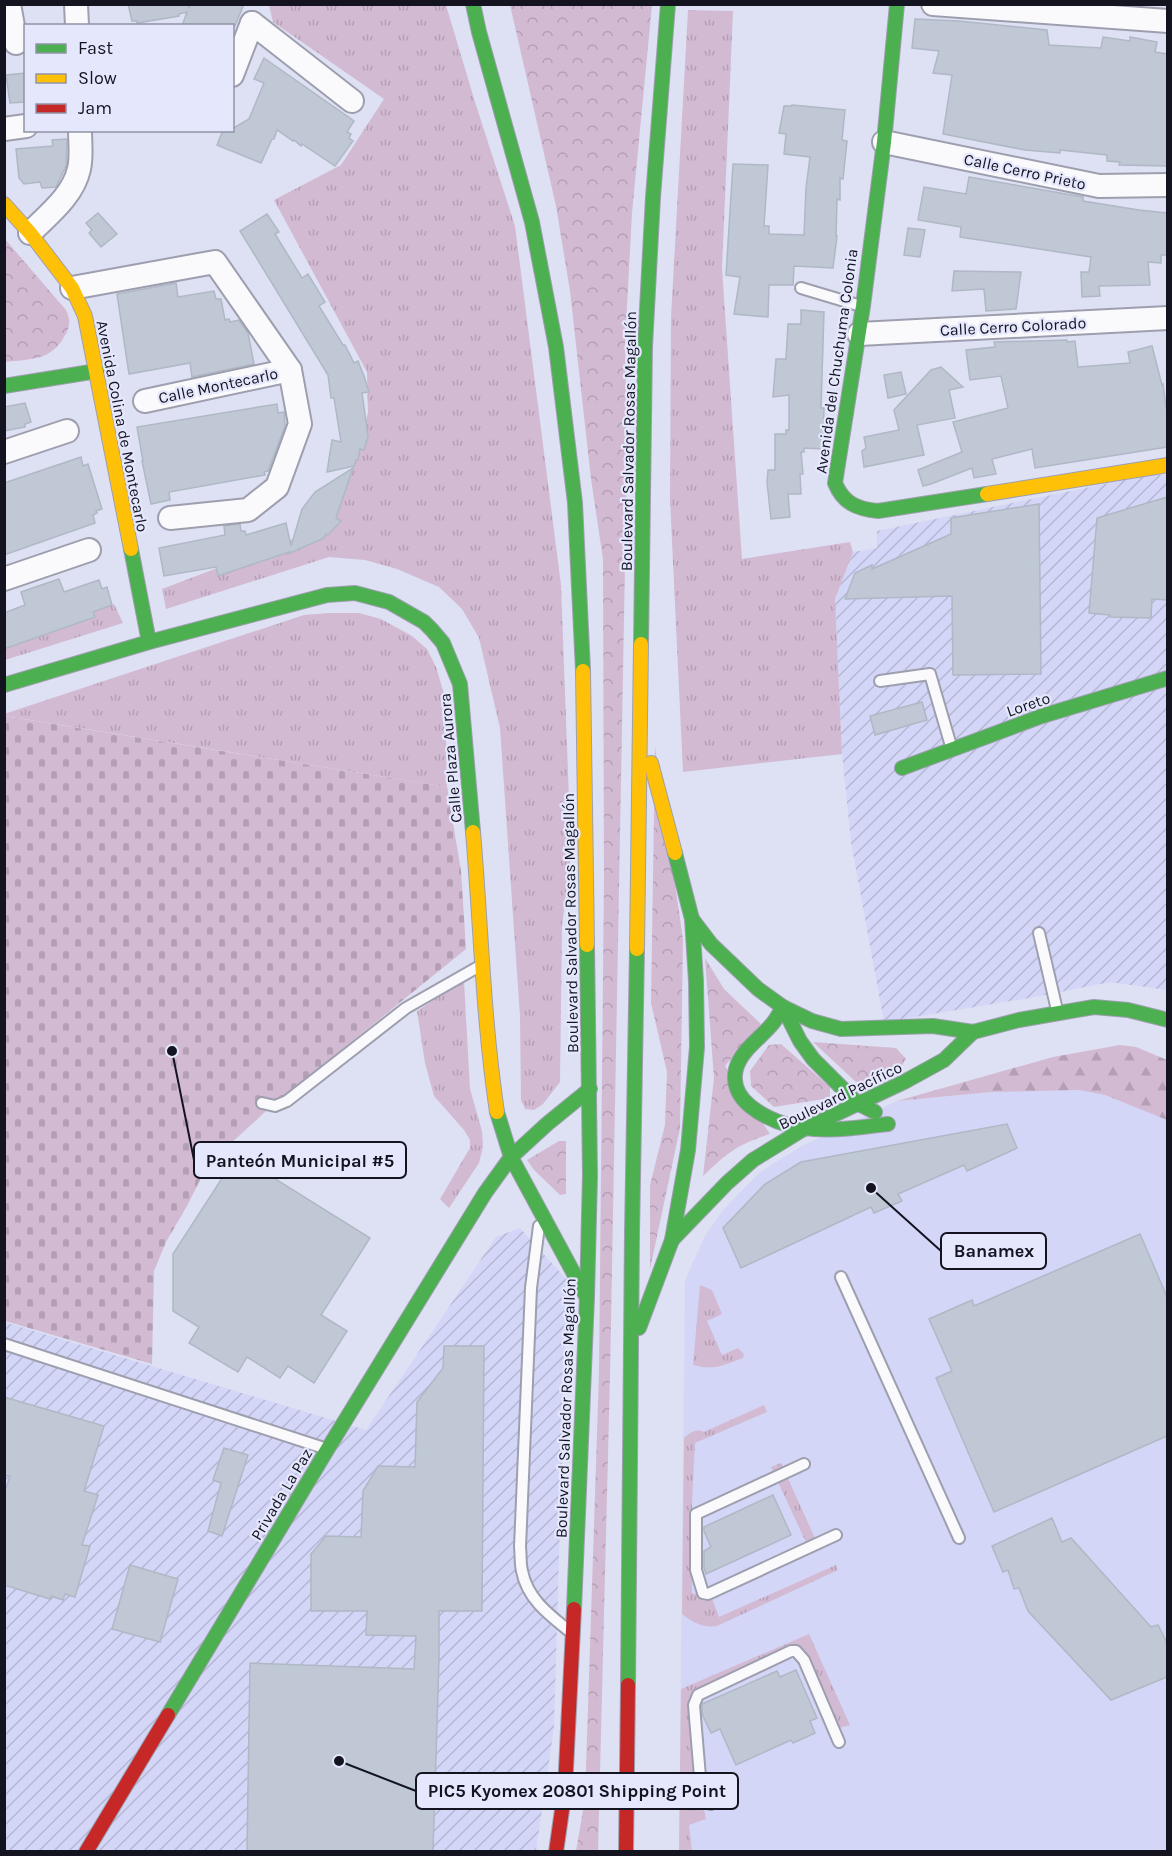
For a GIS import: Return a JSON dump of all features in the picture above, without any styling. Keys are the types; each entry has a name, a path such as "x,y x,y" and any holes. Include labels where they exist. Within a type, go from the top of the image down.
{"main road":[{"path":"464,4 479,32"},
{"name":"Boulevard Salvador Rosas Magallón","path":"473,4 532,222 556,347 575,503 583,647 590,1089 587,1297 565,1789 556,1851"},
{"name":"Boulevard Salvador Rosas Magallón","path":"626,1851 626,1689 645,346 653,197 668,4"},
{"name":"Avenida del Chuchuma Colonia","path":"897,4 884,142 859,334 834,483 837,491 852,506 879,511 1167,465"},
{"name":"Avenida Colina de Montecarlo","path":"4,204 30,233 72,288 85,316 148,642"},
{"path":"4,386 97,371"},
{"name":"Calle Plaza Aurora","path":"4,685 148,642 327,595 355,593 379,598 417,617 438,635 460,684 481,966 498,1117 511,1157 587,1297"},
{"name":"Loreto","path":"902,768 1042,716 1167,678"},
{"path":"631,1350 672,1240 688,1150 697,1047 692,919 641,723"},
{"name":"Boulevard Pacífico","path":"692,919 711,944 758,989 783,1007 812,1021 841,1029 933,1026 973,1032 1019,1020 1094,1007 1128,1010 1167,1020"},
{"path":"783,1007 800,1041 813,1059 857,1103 875,1112 888,1124 852,1129 802,1130 776,1123 755,1112 739,1096 734,1081 737,1067 745,1052 774,1021 783,1007"},
{"name":"Boulevard Pacífico","path":"672,1240 727,1183 753,1160 802,1130 904,1082 944,1060 973,1032"},
{"name":"Privada La Paz","path":"86,1851 484,1193 511,1157 590,1089"}],"street":[{"path":"76,4 77,24"},
{"path":"933,4 1167,21"},
{"path":"8,10 15,43"},
{"path":"234,68 250,14 352,101"},
{"path":"4,129 24,126"},
{"path":"30,233 61,202 73,186 79,168 80,132"},
{"name":"Calle Cerro Prieto","path":"884,142 1099,186 1167,185"},
{"name":"Calle Montecarlo","path":"72,288 215,262 290,370 300,424 277,487 248,510 170,518"},
{"name":"Calle Cerro Colorado","path":"859,334 1167,318"},
{"name":"Calle Montecarlo","path":"145,401 290,370"},
{"path":"4,452 67,431"},
{"path":"4,579 89,550"}],"lane":[{"path":"801,288 863,306"},
{"path":"880,681 930,674 951,750"},
{"path":"1039,933 1058,1013"},
{"path":"262,1103 275,1106 287,1101 406,1008 433,995 481,966"},
{"path":"540,1210 531,1300 520,1546 522,1572 531,1595 544,1611 573,1634"},
{"path":"842,1277 958,1538"},
{"path":"4,1344 276,1431 327,1450"},
{"path":"804,1464 696,1514 696,1570 703,1593 708,1594 836,1536"},
{"path":"711,1804 700,1777 694,1705 698,1695 791,1651 796,1651 804,1660 840,1742"}],"shaded area":[{"path":"1148,475 1167,475 1167,990 1110,982 884,1022 851,842 842,754 835,599 853,552 877,548 877,531"},
{"path":"1079,1090 1105,1095 1168,1120 1167,1851 679,1852 685,1280 705,1236 723,1210 760,1172 802,1146 897,1101 991,1092"},
{"path":"520,1228 567,1280 554,1727 536,1851 5,1851 4,1322 366,1430 496,1237"}],"green space":[{"path":"269,5 446,5 515,226 561,585 571,853 562,926 560,1082 543,1104 534,1110 525,1109 521,1100 520,1016 500,728 479,638 462,609 439,587 397,569 365,560 329,557 166,609 162,589 325,527 352,471 368,413 367,372 274,200 341,165 384,99 273,22"},
{"path":"510,5 652,5 632,213 625,344 627,456 610,1376 598,1852 576,1851 585,1799 599,1373 604,879 603,559 591,479 570,291 556,206"},
{"path":"688,10 733,11 722,269 742,559 850,542 853,552 835,599 842,754 683,772 670,499 671,317"},
{"path":"4,238 66,310 69,317 68,330 59,345 46,355 5,362"},
{"path":"114,604 123,623 5,660 4,640"},
{"path":"359,613 381,619 412,636 427,649 436,667 445,697 447,787 5,716 4,714 304,615"},
{"path":"4,716 447,787 461,871 466,949 266,1111 229,1145 201,1178 166,1242 154,1271 152,1364 5,1321"},
{"path":"655,747 683,939 680,1128 650,1269 650,1185 665,1125 667,1072 651,1003"},
{"path":"705,958 724,989 761,1024 725,1066 770,1134 734,1150 703,1176 714,1078"},
{"path":"464,981 470,1089 482,1131 483,1147 479,1163 449,1208 440,1199 470,1148 470,1140 434,1096 425,1063 417,1011"},
{"path":"813,1042 896,1048 906,1059 900,1069 869,1084 856,1082"},
{"path":"781,1044 830,1087 830,1098 774,1107 751,1086 750,1071 769,1045"},
{"path":"1120,1045 1136,1047 1167,1060 1167,1120 1105,1095 1079,1090 991,1092 897,1101 1053,1057"},
{"path":"559,1141 566,1141 566,1194 560,1195 527,1160"},
{"path":"700,1285 712,1290 722,1314 707,1321 722,1355 738,1348 744,1354 743,1358 713,1367 693,1365"},
{"path":"764,1405 767,1412 695,1443 692,1501 692,1593 712,1598 719,1617 836,1565 838,1570 717,1626 702,1625 682,1614 684,1438 693,1432 704,1432"},
{"path":"781,1463 819,1547 810,1551 771,1467"},
{"path":"809,1634 850,1725 839,1728 807,1657 800,1649 690,1704 695,1780 700,1790 706,1819 689,1825 692,1851 679,1852 681,1689"}],"building":[{"path":"128,4 188,4 189,8 190,4 244,4 235,26 234,24 183,24 187,12 179,16 137,23 137,21 132,21"},
{"path":"915,19 1047,30 1049,45 1101,48 1103,37 1130,41 1130,37 1157,42 1155,52 1167,54 1167,166 1119,165 1120,162 1107,161 1107,155 1060,150 1060,153 1025,150 943,134 952,75 933,73 939,51 912,48"},
{"path":"264,58 354,121 347,132 351,134 349,138 353,141 335,166 277,130 261,163 217,145 222,132 234,132 234,128 249,119 264,83 254,79"},
{"path":"24,73 24,102 10,103 6,75"},
{"path":"784,106 845,110 842,140 847,141 843,179 840,178 840,200 837,199 837,236 833,268 794,266 793,285 769,285 768,317 734,314 740,277 726,275 733,164 768,165 764,226 769,226 769,234 804,235 810,157 784,154 786,134 779,133"},
{"path":"67,139 66,166 56,187 42,188 40,182 24,184 19,178 16,149 53,146 52,140"},
{"path":"969,177 1083,197 1083,201 1167,213 1167,255 1161,255 1161,263 1148,262 1150,285 1099,286 1100,296 1082,297 1081,272 1089,272 1091,257 960,237 961,227 918,220 924,187 966,194"},
{"path":"98,213 117,234 101,247 89,233 92,230 86,223"},
{"path":"267,214 279,232 275,234 302,278 308,274 325,302 319,306 354,363 358,361 364,376 369,392 362,393 368,436 364,450 360,449 354,466 327,472 332,440 341,442 328,375 240,231"},
{"path":"908,228 925,230 920,257 904,255"},
{"path":"954,271 1021,272 1016,309 986,311 984,289 952,291"},
{"path":"176,283 178,297 214,291 216,299 221,299 225,320 229,319 230,322 239,320 248,333 254,364 192,377 190,363 129,374 117,294"},
{"path":"801,310 824,312 822,449 804,448 804,452 801,452 803,474 800,474 801,494 788,494 790,517 771,519 767,482 768,470 775,470 775,434 786,434 786,430 789,430 789,395 773,397 776,359 786,359 788,324 801,324"},
{"path":"1067,340 1067,342 1075,341 1078,367 1130,363 1128,352 1152,346 1163,384 1167,414 1167,447 1035,468 1032,449 992,459 996,474 974,478 972,468 923,486 918,470 962,452 953,422 1008,408 1001,376 970,380 966,350 995,347 994,342"},
{"path":"941,367 963,387 949,390 955,418 917,425 924,455 864,467 862,451 866,448 864,437 899,430 894,410 931,370"},
{"path":"901,372 906,394 888,398 884,375"},
{"path":"25,403 31,422 25,424 25,427 4,431 4,407"},
{"path":"277,404 278,413 284,412 285,426 268,471 264,472 265,475 169,492 170,500 151,504 137,427"},
{"path":"81,457 83,466 88,464 102,509 93,515 95,523 4,555 4,483"},
{"path":"353,468 336,518 341,521 324,538 288,554 289,552 218,576 216,567 164,576 159,548 225,535 224,526 240,524 241,531 245,531 246,535 286,523 291,546 302,509 315,492"},
{"path":"1167,497 1167,600 1152,599 1151,618 1110,617 1110,615 1089,613 1097,518"},
{"path":"1039,504 1041,674 953,675 952,596 845,599 855,573 872,565 872,569 951,534 951,518"},
{"path":"59,579 64,592 99,580 102,589 107,587 112,605 93,612 95,617 4,649 4,613 25,605 21,592"},
{"path":"922,702 927,720 875,735 870,716"},
{"path":"1007,1124 1017,1148 967,1171 964,1165 898,1194 902,1201 874,1213 871,1207 741,1268 723,1228 765,1184 801,1162"},
{"path":"237,1155 370,1238 321,1315 347,1331 314,1383 288,1366 280,1378 247,1357 238,1372 189,1343 199,1327 173,1311 173,1254"},
{"path":"1140,1234 1167,1297 1167,1436 994,1512 936,1378 952,1371 929,1319 972,1300 974,1306"},
{"path":"444,1346 484,1346 482,1611 439,1611 433,1851 247,1851 250,1663 414,1669 416,1636 366,1635 367,1611 311,1611 311,1554 326,1536 361,1537 363,1491 378,1466 415,1467 417,1402 443,1368"},
{"path":"4,1397 104,1426 84,1491 98,1495 82,1545 90,1546 75,1597 65,1594 63,1600 51,1596 50,1599 4,1585 4,1494 10,1476 4,1475"},
{"path":"224,1448 248,1455 222,1536 208,1531 221,1483 213,1480"},
{"path":"773,1495 791,1535 706,1574 704,1551 711,1547 704,1527"},
{"path":"1052,1518 1062,1542 1071,1538 1151,1627 1158,1625 1167,1643 1167,1677 1111,1700 1028,1611 1019,1588 1014,1589 1008,1570 1003,1572 992,1546"},
{"path":"130,1565 178,1579 160,1642 112,1629"},
{"path":"796,1670 817,1718 810,1721 815,1733 793,1743 791,1740 736,1765 720,1729 711,1733 702,1714 702,1704 777,1671 780,1677"}],"traffic: fast":[{"path":"473,4 532,222 556,347 575,503 583,671"},
{"path":"641,644 645,346 653,197 668,4"},
{"path":"897,4 884,142 863,306 835,483 842,496 852,504 878,511 987,494"},
{"path":"4,386 97,371"},
{"path":"131,549 149,642"},
{"path":"4,685 149,642 327,595 355,593 389,602 424,622 432,630 443,643 460,684 473,832"},
{"path":"902,768 1042,716 1168,678"},
{"path":"639,1328 672,1240 688,1150 697,1047 692,919 675,853"},
{"path":"692,919 711,944 758,989 783,1007 812,1021 841,1029 933,1026 973,1032 1019,1020 1094,1007 1128,1010 1168,1020"},
{"path":"574,1609 590,1175 587,945"},
{"path":"628,1685 637,949"},
{"path":"783,1007 773,1023 742,1056 736,1069 736,1085 746,1102 765,1116 799,1127 834,1129 888,1124"},
{"path":"783,1007 800,1041 813,1059 857,1103 875,1112"},
{"path":"672,1240 727,1183 753,1160 802,1130 904,1082 944,1060 973,1032"},
{"path":"586,1296 511,1157 590,1089"},
{"path":"168,1715 327,1450 485,1193 511,1157 497,1112"}],"traffic: slow":[{"path":"4,204 30,233 72,288 85,316 131,549"},
{"path":"987,494 1168,465"},
{"path":"637,949 641,644"},
{"path":"583,671 587,945"},
{"path":"651,763 675,853"},
{"path":"473,832 485,1007 497,1112"}],"traffic: jam":[{"path":"556,1852 565,1789 574,1609"},
{"path":"626,1852 628,1685"},
{"path":"86,1852 168,1715"}],"place":[{"name":"Panteón Municipal #5","path":"172,1051"},
{"name":"Banamex","path":"871,1188"},
{"name":"PIC5 Kyomex 20801 Shipping Point","path":"339,1761"}]}
